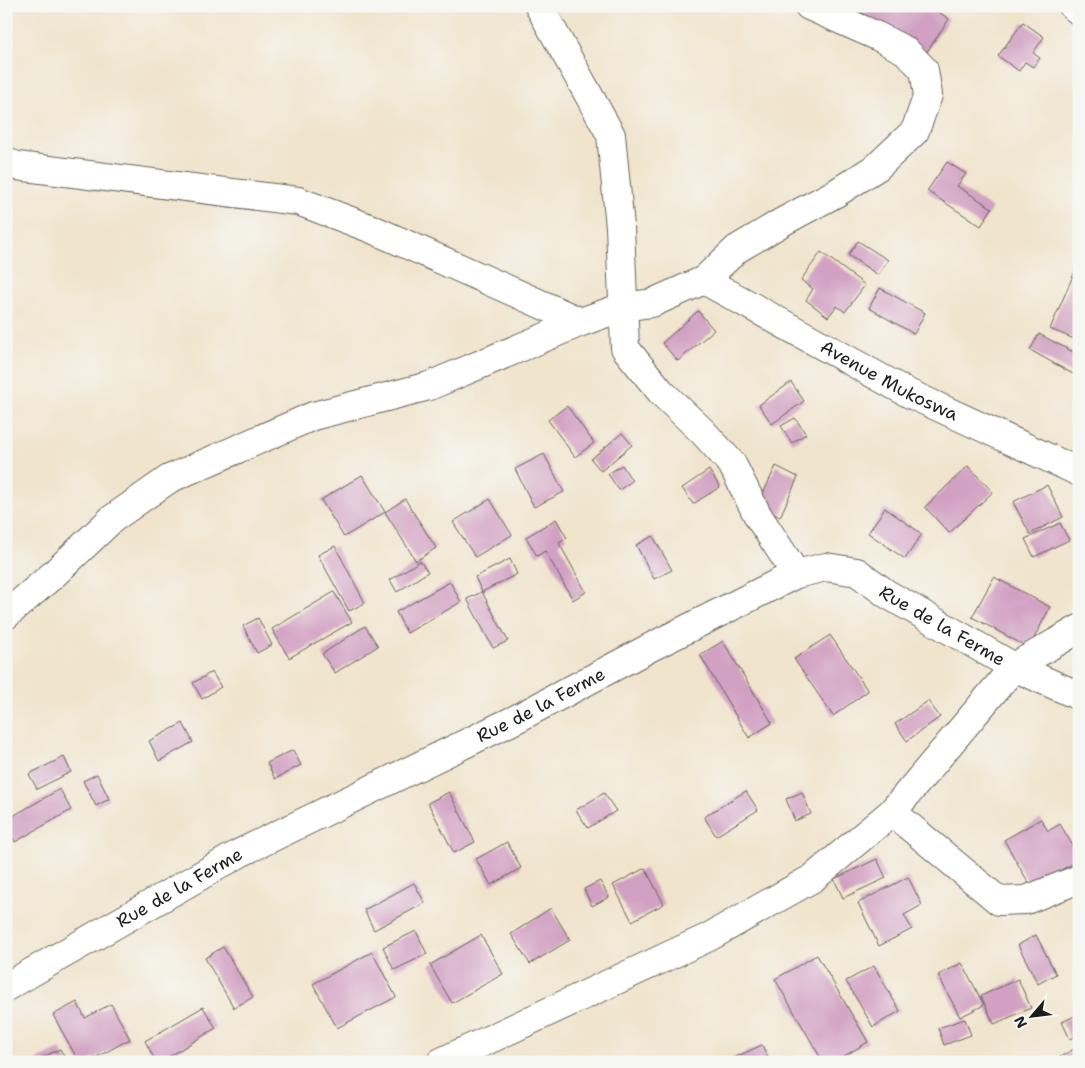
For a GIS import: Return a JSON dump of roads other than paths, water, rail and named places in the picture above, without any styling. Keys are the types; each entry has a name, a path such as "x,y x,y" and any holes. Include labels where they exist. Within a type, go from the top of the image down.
{"street":[{"path":"539,6 610,136 620,227 625,348 661,392 703,432 732,464 758,516 796,574"},
{"path":"6,615 112,519 168,479 313,416 430,386 580,322 623,307 652,303 704,280 737,249 836,193 877,167 915,131 928,95 924,70 906,51 809,6"},
{"path":"1073,6 1079,11"},
{"path":"6,162 17,166 298,201 372,229 580,322"},
{"name":"Avenue Mukoswa","path":"704,280 908,393 1079,472"},
{"name":"Rue de la Ferme","path":"6,987 240,853 516,720 653,646 796,574 826,567 857,572 887,594 1014,667 1079,696"},
{"path":"441,1062 709,937 813,878 892,812 1014,667 1079,629"},
{"path":"892,812 999,901 1026,900 1079,879"}]}
